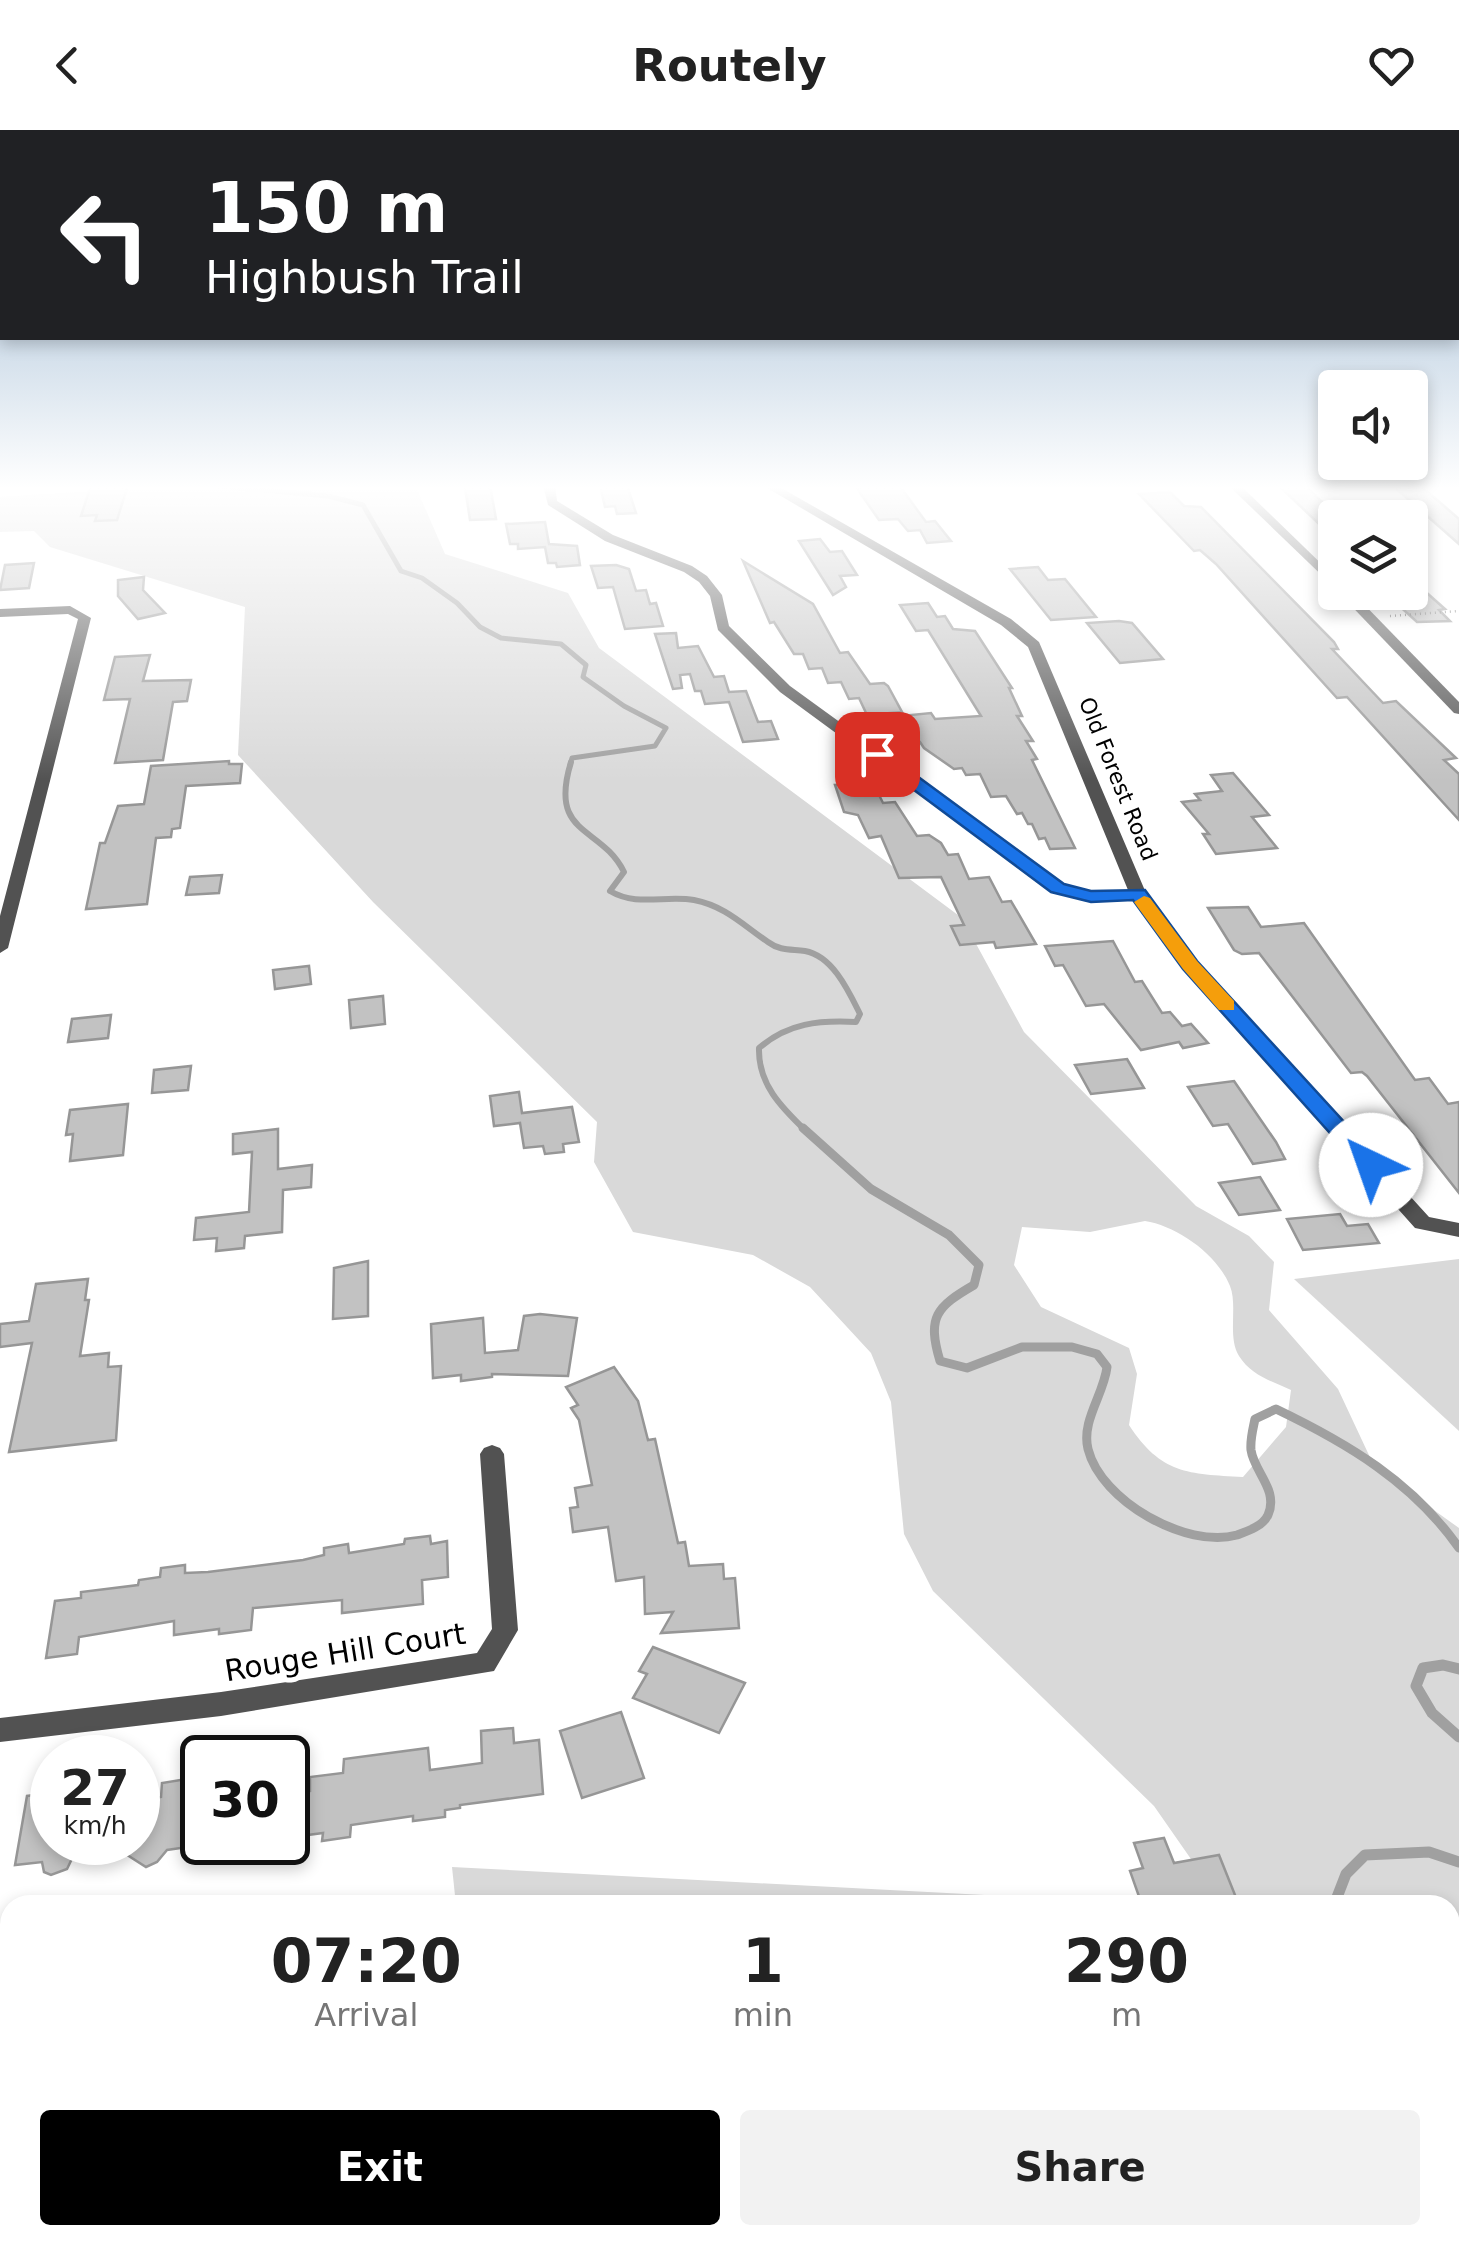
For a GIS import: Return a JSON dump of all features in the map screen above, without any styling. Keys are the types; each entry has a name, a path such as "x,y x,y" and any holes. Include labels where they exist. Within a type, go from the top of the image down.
{"street":[{"path":"707,584 716,596 723,627 785,689 1057,888 1091,896 1138,894"},
{"name":"Old Forest Road","path":"939,584 1006,622 1034,646 1138,894 1190,965 1422,1222 1459,1230"},
{"path":"0,613 70,610 84,618 0,948"},
{"path":"1363,610 1459,710"},
{"name":"Rouge Hill Court","path":"0,1730 221,1704 485,1663 505,1630 492,1454"}],"path":[{"path":"1371,618 1459,611"}],"shaded area":[{"path":"169,584 539,584 568,593 599,648 962,918 1024,1032 1196,1206 1249,1236 1274,1262 1269,1310 1338,1389 1375,1468 1459,1528 1459,1895 1216,1895 1154,1806 933,1591 904,1534 891,1402 871,1353 810,1287 753,1255 633,1232 594,1162 597,1122 373,902 238,755 245,607","holes":["1145,1221 1195,1243 1224,1274 1232,1294 1235,1348 1244,1363 1255,1373 1291,1390 1286,1427 1243,1477 1191,1472 1153,1453 1129,1425 1137,1374 1129,1348 1041,1307 1014,1265 1022,1227 1090,1232"]},
{"path":"1459,1259 1459,1431 1294,1279"},
{"path":"452,1867 985,1895 455,1895"}],"building":[{"path":"1,584 30,584 29,588 0,590"},
{"path":"118,584 143,584 143,590 165,613 138,619 118,596"},
{"path":"597,584 634,584 636,591 646,590 650,604 656,603 663,626 625,629 613,587 598,588"},
{"path":"753,584 780,584 813,604 840,653 848,652 870,684 888,686 902,712 867,715 859,698 849,699 841,682 828,683 822,668 809,669 803,654 794,654 774,622 770,623"},
{"path":"826,584 844,584 846,587 833,595"},
{"path":"1022,584 1069,584 1096,617 1051,620"},
{"path":"1234,584 1277,584 1334,642 1338,649 1332,649 1383,703 1396,701 1456,758 1444,760 1459,774 1459,820 1347,697 1337,698"},
{"path":"1428,594 1445,609 1439,610 1450,621 1417,622 1404,610 1428,610"},
{"path":"928,603 937,617 945,616 953,629 975,631 1012,688 1022,716 1017,716 1033,741 1026,741 1037,759 1032,760 1075,848 1050,849 1045,838 1039,839 1032,824 1022,813 1017,814 1006,796 991,797 980,774 966,775 962,768 954,769 920,742 914,742 901,716 981,716 928,630 916,631 900,605"},
{"path":"1087,623 1132,623 1163,659 1120,663"},
{"path":"676,633 678,648 698,646 714,677 724,676 729,692 746,691 758,722 771,721 778,739 743,742 729,702 705,704 701,691 695,691 690,674 680,675 682,688 673,689 655,634"},
{"path":"150,655 143,681 191,680 187,701 173,702 163,760 115,763 130,699 104,700 115,657"},
{"path":"229,761 242,764 240,783 186,786 180,828 172,829 171,837 156,838 147,904 86,909 100,843 105,843 118,806 144,804 151,766"},
{"path":"1233,773 1269,815 1252,817 1277,848 1216,854 1203,834 1209,834 1182,802 1200,800 1195,794 1222,791 1211,775"},
{"path":"873,783 883,803 895,802 917,836 929,835 941,843 948,855 958,854 969,879 989,877 1002,902 1011,901 1036,944 996,948 994,942 960,945 951,926 964,925 941,877 899,878 881,836 869,838 858,815 844,812 835,785"},
{"path":"222,875 219,893 186,895 190,877"},
{"path":"1248,907 1261,927 1304,923 1415,1080 1429,1078 1448,1104 1459,1102 1459,1193 1367,1076 1362,1072 1351,1073 1259,953 1242,954 1234,950 1208,908"},
{"path":"1113,941 1135,982 1142,981 1162,1013 1170,1012 1182,1026 1191,1024 1208,1043 1183,1048 1179,1042 1141,1050 1104,1004 1086,1006 1063,965 1055,966 1045,946"},
{"path":"309,966 311,984 275,989 273,970"},
{"path":"383,996 385,1024 351,1028 349,1000"},
{"path":"111,1015 108,1038 68,1042 72,1019"},
{"path":"1127,1059 1144,1088 1091,1094 1075,1065"},
{"path":"191,1066 188,1090 152,1093 154,1070"},
{"path":"1234,1081 1285,1159 1253,1164 1228,1124 1213,1126 1188,1087"},
{"path":"519,1092 522,1113 572,1107 579,1142 563,1144 564,1152 545,1154 543,1146 524,1148 520,1123 494,1126 490,1096"},
{"path":"128,1104 123,1155 70,1161 73,1134 66,1135 70,1110"},
{"path":"278,1129 278,1169 312,1165 311,1187 283,1190 282,1232 245,1236 244,1248 216,1251 217,1238 194,1240 196,1218 249,1212 252,1152 233,1154 233,1134"},
{"path":"1260,1177 1280,1210 1239,1215 1219,1183"},
{"path":"1340,1214 1347,1226 1368,1224 1379,1243 1303,1250 1287,1219"},
{"path":"368,1261 368,1316 333,1319 334,1268"},
{"path":"88,1279 85,1300 89,1300 80,1356 109,1353 108,1367 121,1366 116,1440 9,1452 32,1343 0,1347 0,1324 29,1321 36,1284"},
{"path":"524,1316 577,1318 568,1376 492,1374 461,1381 461,1375 433,1378 431,1324 483,1318 485,1353 518,1350"},
{"path":"614,1367 638,1401 648,1440 655,1439 678,1543 685,1542 689,1566 723,1564 724,1579 735,1578 739,1628 661,1633 673,1612 645,1614 644,1577 616,1581 608,1527 573,1532 570,1508 578,1507 575,1488 592,1485 579,1420 571,1408 578,1405 566,1387"},
{"path":"430,1536 431,1544 447,1541 448,1577 422,1580 423,1604 342,1613 342,1600 253,1608 251,1630 219,1634 219,1629 174,1635 174,1621 79,1637 77,1654 46,1658 55,1601 81,1598 81,1592 138,1585 139,1580 160,1577 161,1568 185,1565 185,1573 208,1572 303,1560 324,1555 324,1548 348,1544 349,1553"},
{"path":"653,1647 745,1683 719,1733 633,1698 647,1674 639,1671"},
{"path":"621,1712 644,1778 582,1798 560,1731"},
{"path":"513,1728 514,1743 539,1740 543,1794 460,1805 445,1810 445,1817 413,1821 413,1816 351,1825 350,1837 322,1841 323,1833 310,1835 310,1777 343,1773 344,1759 428,1748 430,1770 482,1763 481,1731"},
{"path":"180,1780 180,1848 167,1850 160,1858 160,1797 162,1783"},
{"path":"30,1796 30,1863 15,1865"},
{"path":"1164,1838 1174,1863 1219,1855 1235,1895 1138,1895 1130,1871 1143,1868 1134,1843"},
{"path":"43,1865 69,1865 51,1875 44,1872"}],"waterway":[{"path":"430,584 457,603 480,627 501,638 561,644 586,665 583,677 624,706 666,728 655,746 572,758 570,765"},
{"path":"571,762 566,804 572,817 614,857 624,872 610,891 641,900 694,900 715,907 772,945 815,954 832,967 845,986 860,1014 856,1022 804,1025 781,1033 759,1048 767,1084 804,1129"},
{"path":"804,1129 871,1189 949,1235 979,1265 974,1285 951,1300 938,1315 934,1334 940,1361 967,1368 1022,1347 1072,1347 1097,1354 1107,1367 1090,1418 1088,1449 1110,1486 1148,1517 1194,1535 1216,1537 1237,1535 1263,1522 1271,1506 1270,1497 1253,1458 1251,1438 1255,1419 1276,1409 1377,1466 1421,1503 1459,1548"},
{"path":"1459,1669 1443,1665 1423,1668 1416,1686 1432,1713 1459,1737"},
{"path":"1338,1895 1346,1874 1365,1855 1429,1852 1459,1862"}],"slow traffic":[{"path":"1144,902 1190,965 1226,1005"}],"route":[{"path":"877,754 1057,888 1091,896 1138,894 1190,965 1371,1165"}]}
